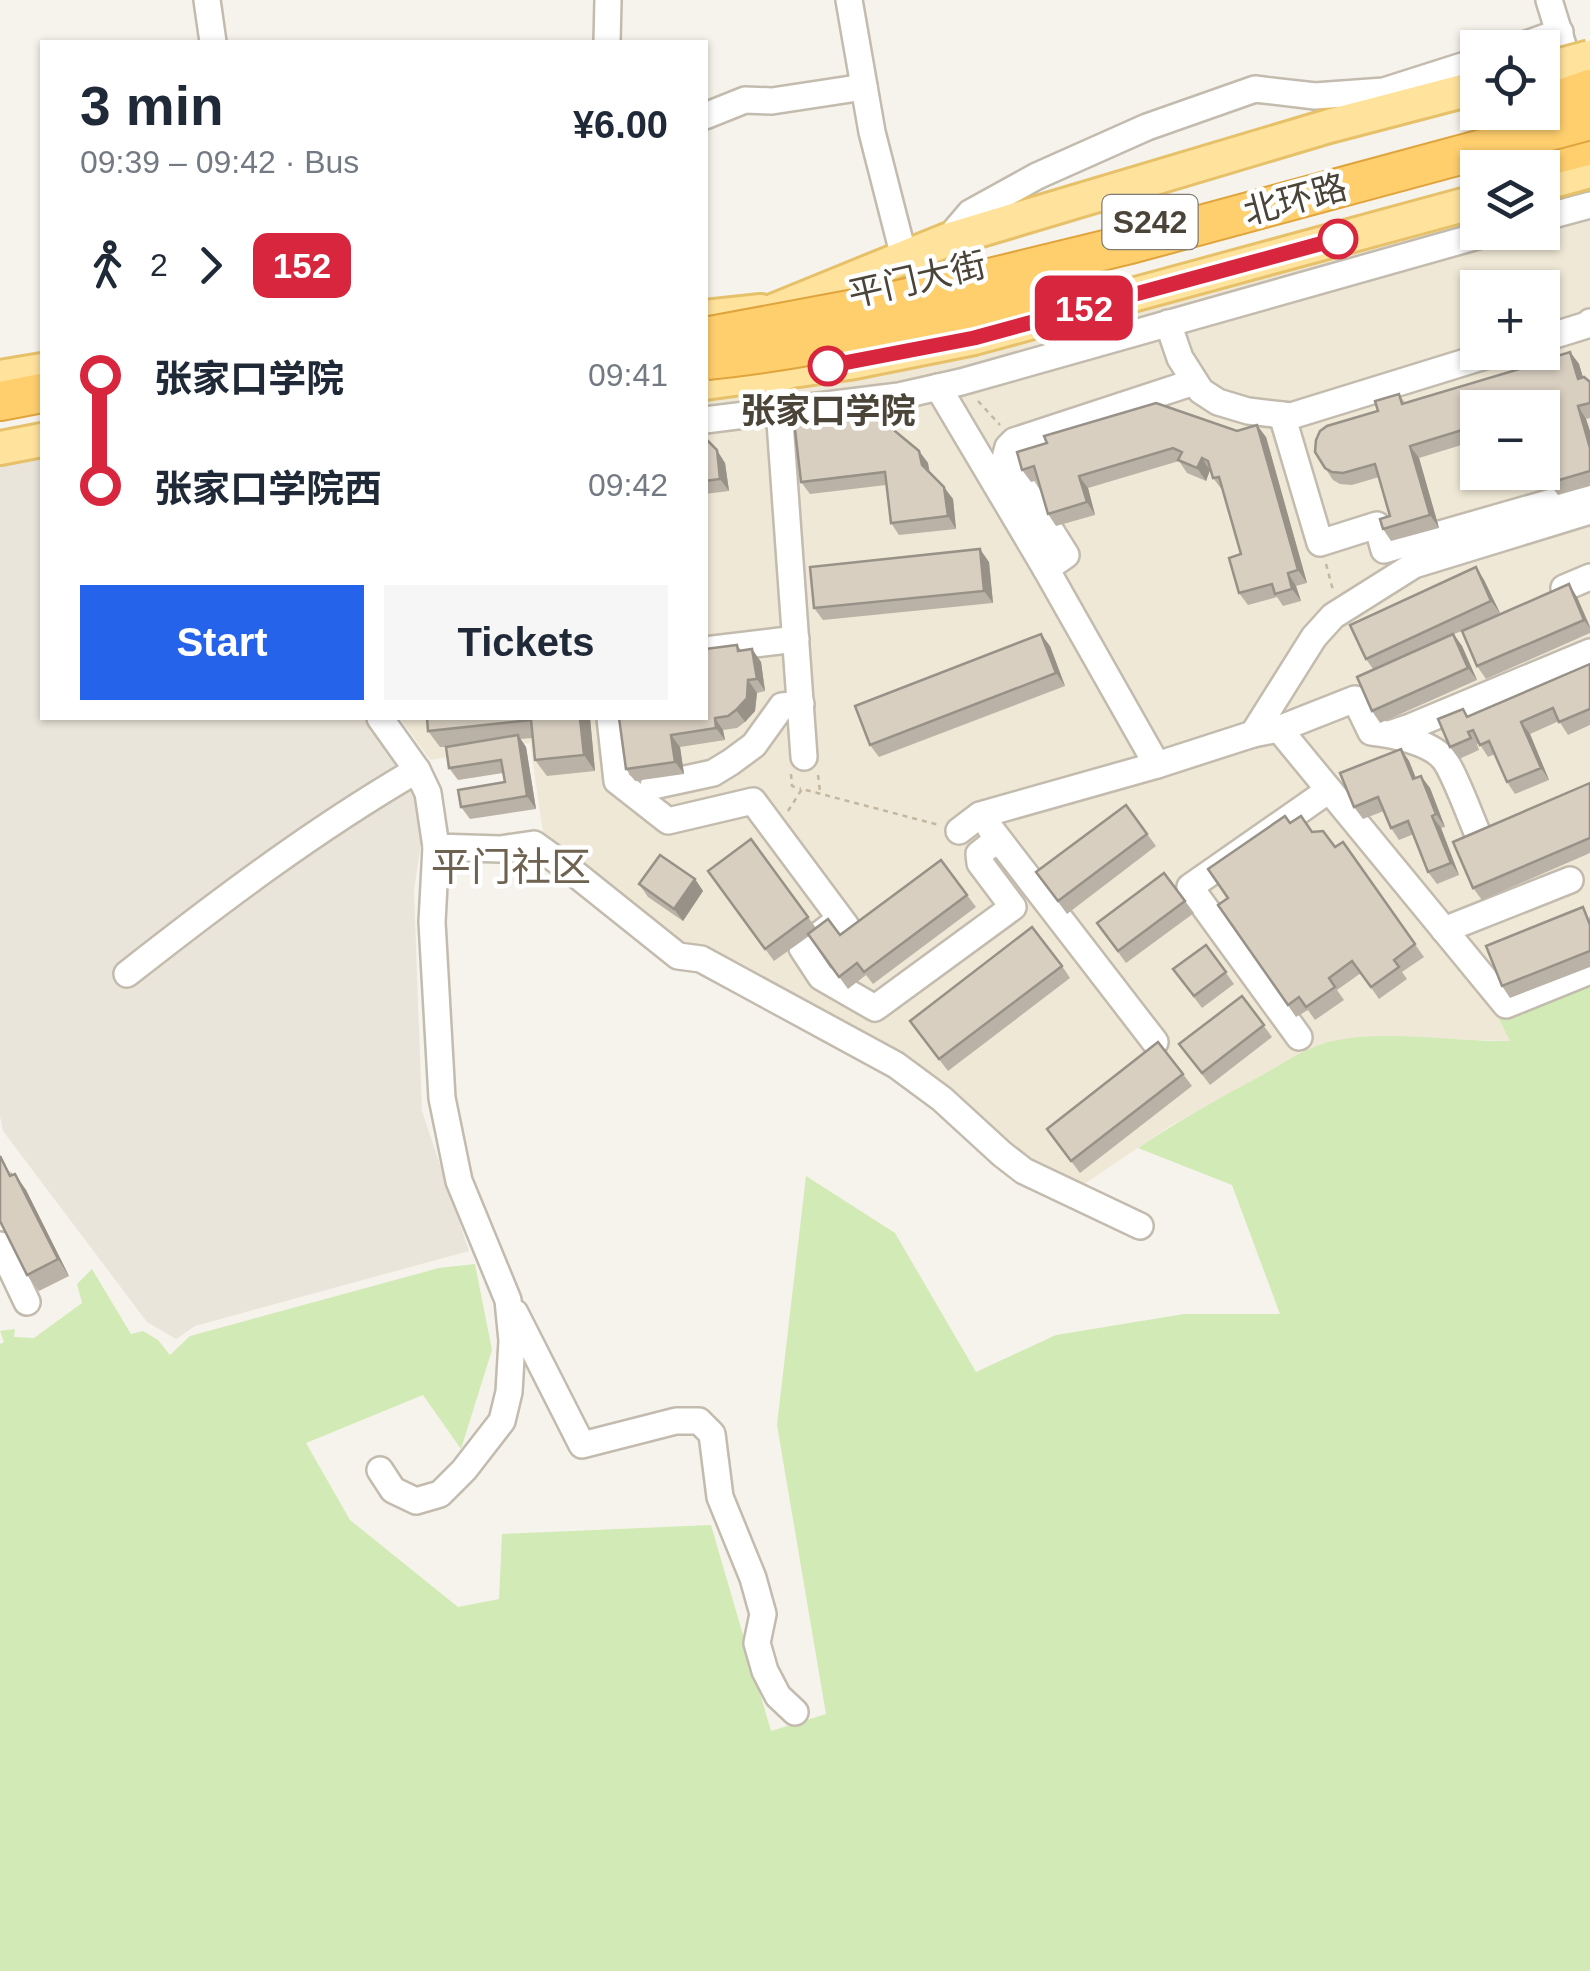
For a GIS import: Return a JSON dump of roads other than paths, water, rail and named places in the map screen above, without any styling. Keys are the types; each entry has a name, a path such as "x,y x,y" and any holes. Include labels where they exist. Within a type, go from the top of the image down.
{"highway":[{"path":"1560,110 1589,117"},
{"path":"1533,150 1589,117"},
{"name":"北环路","path":"708,337 887,303 1134,243 1589,117"},
{"path":"1134,243 1470,130"},
{"name":"北环路","path":"708,360 759,355 863,336 983,308 1460,179"},
{"path":"0,401 40,393"},
{"path":"0,426 40,418"}],"main road":[{"path":"1560,65 1590,57"},
{"path":"780,374 775,310 947,240 1460,92"},
{"name":"平门大街","path":"708,317 775,310 953,272 1344,172 1589,117"},
{"path":"1560,179 1590,171"},
{"name":"平门大街","path":"708,382 849,363 974,338 1460,206"},
{"path":"0,377 40,370"},
{"path":"0,448 40,440"}],"street":[{"path":"207,0 213,40"},
{"path":"608,0 608,40"},
{"path":"849,0 872,132 904,257"},
{"path":"1549,0 1559,30"},
{"path":"1560,32 1589,117"},
{"path":"947,240 970,213 1037,176 1147,127 1255,89 1314,96 1384,91 1460,67"},
{"path":"708,115 745,100 772,100 864,86"},
{"path":"1560,213 1590,204"},
{"path":"1412,219 1421,253"},
{"path":"708,420 898,396 950,385 1460,241"},
{"path":"1168,324 1180,358 1201,391 1218,402 1248,411 1291,416 1460,364"},
{"path":"1560,334 1589,327"},
{"path":"780,374 804,756"},
{"path":"1046,569 1066,555 1005,458 1008,447 1014,441 1194,382"},
{"path":"950,385 1046,569 1157,764"},
{"path":"1282,415 1320,543 1377,526 1384,550 1590,490"},
{"path":"1266,732 1314,636 1338,612 1414,566 1590,511"},
{"path":"708,650 796,639"},
{"path":"1389,734 1590,652"},
{"path":"1155,1042 998,839 970,823 1266,732 1355,699 1370,732 1430,748 1445,760 1477,832"},
{"path":"653,786 713,773 754,745 782,706 801,704"},
{"path":"381,720 417,770 428,793 436,847 432,922 442,1098 459,1182 508,1300 582,1445 676,1421 699,1420 712,1434 720,1497 753,1578 763,1614 757,1643 765,1670 778,1696 795,1712"},
{"path":"610,720 616,781 668,821 753,800 843,922 802,948 821,977 875,1008 1013,907 980,863 978,854 998,839"},
{"path":"1266,732 1329,790 1506,1005 1590,971"},
{"path":"127,974 222,899 314,834 417,770"},
{"path":"1299,1038 1190,887 1329,790"},
{"path":"436,847 534,844 678,956 701,959 896,1064 1024,1171 1140,1226"},
{"path":"1444,930 1570,880"},
{"path":"0,1245 27,1302"},
{"path":"380,1470 393,1490 416,1501 440,1494 490,1437 502,1421 509,1392 512,1341 508,1300"}],"place":[{"name":"张家口学院","path":"828,366"}],"district":[{"name":"平门社区","path":"511,867"}]}
